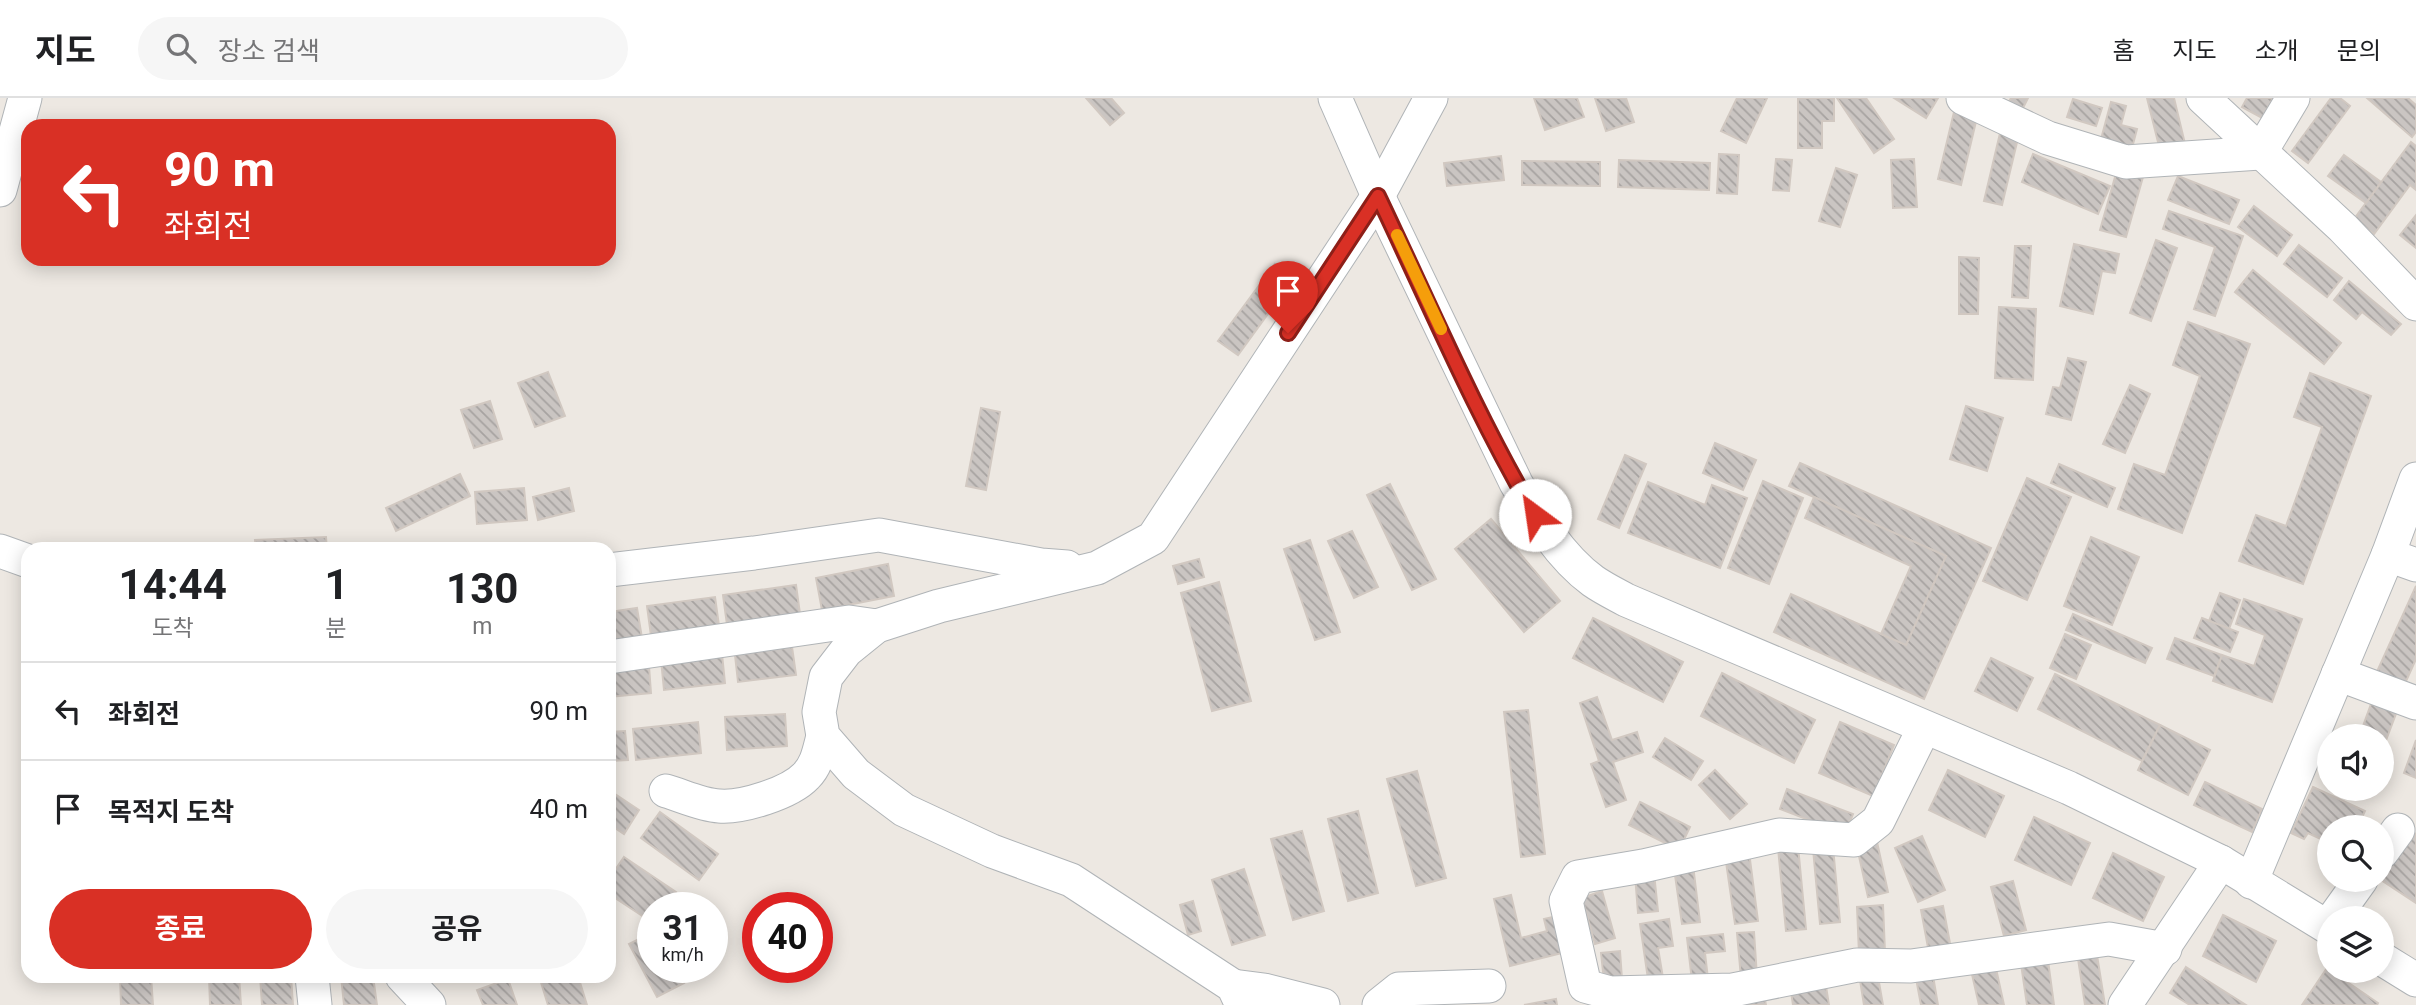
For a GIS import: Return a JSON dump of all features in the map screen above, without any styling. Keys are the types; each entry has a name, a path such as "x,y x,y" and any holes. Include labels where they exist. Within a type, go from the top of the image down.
{"street":[{"path":"0,190 25,98"},
{"path":"1335,98 1378,196 1516,483 1557,544 1592,580 1626,600 2069,788 2221,862 2251,882 2317,918"},
{"path":"666,791 719,806 769,797 806,777 816,762 823,736 819,712 826,677 846,651 877,626 939,606 1097,568 1153,538 1378,196 1431,98"},
{"path":"1963,98 2049,138 2126,162 2260,153"},
{"path":"2203,98 2343,228 2416,304"},
{"path":"2260,153 2293,98"},
{"path":"2251,882 2338,674 2402,560 2416,481"},
{"path":"616,569 879,535 1041,565 1097,568"},
{"path":"0,551 21,558"},
{"path":"616,656 849,622 877,626"},
{"path":"2338,674 2416,703"},
{"path":"1924,728 1878,821 1854,839 1779,835 1643,866 1578,877 1566,901 1585,986 1610,993 1733,990 1857,965 1911,966 2109,939 2165,948"},
{"path":"823,736 856,775 904,810 992,851 1071,880 1238,996 1264,989 1323,1005"},
{"path":"2125,1005 2221,862"},
{"path":"2394,966 2416,980"},
{"path":"313,983 315,1005"},
{"path":"409,983 429,1005"},
{"path":"1379,1005 1399,989 1489,986"},
{"path":"2407,1005 2416,997"}],"building":[{"path":"1086,98 1111,98 1124,113 1110,125"},
{"path":"1534,98 1577,98 1584,117 1545,130"},
{"path":"1595,98 1626,98 1634,122 1606,131"},
{"path":"1737,98 1767,98 1746,143 1721,131"},
{"path":"1798,98 1834,98 1834,121 1822,121 1822,148 1798,148"},
{"path":"1837,98 1866,98 1894,139 1874,153"},
{"path":"1894,98 1938,98 1926,118"},
{"path":"2011,98 2028,98 2021,112 2007,105"},
{"path":"2147,98 2174,98 2186,148 2161,154"},
{"path":"2247,98 2273,98 2262,118 2242,107"},
{"path":"2331,98 2340,98 2350,106 2308,163 2292,151"},
{"path":"2367,98 2408,98 2416,105 2416,132 2412,137"},
{"path":"2073,99 2102,108 2096,126 2067,117"},
{"path":"2111,102 2126,106 2121,125 2137,129 2132,148 2101,139"},
{"path":"1955,108 1978,113 1961,185 1938,179"},
{"path":"2001,129 2019,134 2002,205 1984,201"},
{"path":"2411,142 2416,146 2416,190 2410,185 2374,234 2354,219"},
{"path":"1719,154 1739,155 1737,194 1717,193"},
{"path":"2033,154 2110,186 2098,214 2022,182"},
{"path":"2344,155 2381,182 2366,203 2328,176"},
{"path":"1501,156 1504,180 1447,186 1444,163"},
{"path":"1776,159 1792,160 1789,191 1773,190"},
{"path":"1914,159 1917,207 1893,208 1891,160"},
{"path":"1619,160 1710,163 1709,190 1618,187"},
{"path":"1522,161 1600,162 1600,186 1522,185"},
{"path":"1836,168 1857,175 1840,227 1819,221"},
{"path":"2117,170 2143,177 2126,237 2100,230"},
{"path":"2178,176 2239,200 2229,224 2168,200"},
{"path":"2254,206 2292,235 2277,256 2238,227"},
{"path":"2169,211 2243,236 2215,316 2194,309 2215,247 2163,229"},
{"path":"2416,215 2416,248 2400,235"},
{"path":"2156,240 2177,248 2151,321 2130,313"},
{"path":"2074,244 2119,254 2115,273 2102,271 2093,314 2060,306"},
{"path":"2299,245 2342,278 2327,297 2284,264"},
{"path":"2015,246 2031,246 2028,298 2012,297"},
{"path":"1959,257 1979,258 1978,314 1959,314"},
{"path":"1275,264 1294,278 1238,355 1218,341"},
{"path":"2253,270 2341,343 2324,364 2235,292"},
{"path":"2349,281 2401,324 2391,335 2362,312 2356,319 2334,300"},
{"path":"1999,307 2036,309 2033,380 1995,378"},
{"path":"2188,322 2250,344 2182,533 2118,509 2134,464 2165,475 2200,376 2173,365"},
{"path":"2068,358 2086,362 2071,420 2046,414 2053,387 2060,388"},
{"path":"548,372 565,416 535,427 518,383"},
{"path":"2310,373 2371,396 2303,584 2239,561 2256,515 2286,526 2322,427 2294,417"},
{"path":"2130,385 2150,394 2125,453 2103,444"},
{"path":"490,401 502,439 474,448 461,410"},
{"path":"1966,406 2003,418 1987,471 1950,459"},
{"path":"981,408 1000,412 986,490 966,486"},
{"path":"1715,443 1756,460 1743,490 1703,473"},
{"path":"1625,455 1646,464 1619,528 1598,519"},
{"path":"1800,463 1991,548 1924,699 1774,632 1791,594 1906,645 1946,556 1789,486"},
{"path":"2059,464 2115,488 2107,507 2051,483"},
{"path":"460,474 470,496 396,531 386,508"},
{"path":"2027,478 2071,497 2027,600 1983,581"},
{"path":"1763,481 1803,498 1769,584 1728,568"},
{"path":"1648,482 1705,505 1712,485 1747,498 1720,568 1628,533"},
{"path":"1390,484 1436,579 1412,590 1367,495"},
{"path":"524,488 527,520 477,524 475,492"},
{"path":"569,488 574,511 538,520 533,497"},
{"path":"1814,497 1946,556 1906,645 1881,634 1911,566 1805,518"},
{"path":"1491,519 1560,601 1524,632 1455,549"},
{"path":"1352,531 1378,587 1354,598 1328,541"},
{"path":"326,537 326,542 255,542"},
{"path":"2091,537 2139,557 2112,625 2064,606"},
{"path":"1310,540 1340,632 1315,640 1284,549"},
{"path":"1199,559 1204,577 1178,584 1173,566"},
{"path":"888,564 894,596 822,610 816,578"},
{"path":"1219,582 1251,701 1212,711 1181,593"},
{"path":"796,585 801,621 728,632 723,595"},
{"path":"2416,586 2416,659 2403,688 2375,676"},
{"path":"2220,593 2240,600 2229,629 2209,621"},
{"path":"715,597 720,633 652,643 647,606"},
{"path":"2244,599 2302,619 2272,702 2213,681 2222,655 2254,666 2265,635 2236,624"},
{"path":"637,608 643,644 616,648 616,611"},
{"path":"2073,614 2152,648 2145,663 2066,630"},
{"path":"1593,618 1683,662 1663,702 1573,658"},
{"path":"2202,618 2238,632 2230,652 2194,638"},
{"path":"2065,634 2091,645 2076,679 2050,668"},
{"path":"2175,638 2222,655 2214,676 2167,659"},
{"path":"792,647 796,675 738,682 735,655"},
{"path":"722,654 725,683 664,690 661,660"},
{"path":"1991,658 2033,678 2017,711 1975,691"},
{"path":"649,666 651,693 616,696 616,669"},
{"path":"1722,673 1815,720 1794,763 1701,716"},
{"path":"2055,674 2160,725 2142,761 2038,709"},
{"path":"2375,693 2400,703 2392,724 2364,724"},
{"path":"1597,697 1612,740 1637,732 1643,752 1613,762 1626,800 1606,807 1591,764 1599,761 1580,703"},
{"path":"1528,710 1545,854 1521,857 1504,712"},
{"path":"785,714 787,746 727,750 725,717"},
{"path":"698,722 701,753 636,760 633,729"},
{"path":"1840,722 1894,745 1873,796 1819,773"},
{"path":"2160,725 2210,750 2188,795 2138,770"},
{"path":"625,731 628,760 616,761 616,732"},
{"path":"1665,738 1703,761 1691,780 1653,757"},
{"path":"2416,740 2416,778 2404,773"},
{"path":"1715,770 1747,804 1730,819 1699,785"},
{"path":"1948,770 2004,796 1985,837 1929,810"},
{"path":"1417,771 1446,878 1416,886 1387,779"},
{"path":"2205,782 2262,809 2252,832 2194,805"},
{"path":"2313,787 2317,789 2317,801 2343,801 2365,811 2363,815 2317,815 2317,837 2308,833 2304,839 2291,833"},
{"path":"1787,789 1853,814 1845,834 1780,809"},
{"path":"616,795 639,810 624,834 616,829"},
{"path":"1640,802 1690,827 1679,850 1629,825"},
{"path":"1358,811 1378,893 1348,901 1328,819"},
{"path":"660,812 718,854 699,880 641,838"},
{"path":"2034,817 2090,843 2071,885 2015,860"},
{"path":"2409,830 2416,834 2416,903 2394,889 2394,853"},
{"path":"1302,831 1324,911 1293,920 1271,839"},
{"path":"1922,836 1945,890 1918,902 1895,848"},
{"path":"1877,842 1888,892 1868,897 1857,847"},
{"path":"1798,846 1806,929 1786,931 1778,848"},
{"path":"1833,847 1840,922 1820,924 1813,849"},
{"path":"1749,852 1758,921 1735,924 1725,855"},
{"path":"2113,853 2164,877 2143,921 2093,898"},
{"path":"624,857 676,892 637,892 637,912 616,899 616,869"},
{"path":"1693,865 1700,922 1682,924 1674,868"},
{"path":"1244,869 1265,935 1232,945 1212,880"},
{"path":"1654,873 1658,911 1638,913 1635,875"},
{"path":"2013,881 2026,930 2004,936 1991,887"},
{"path":"1602,891 1615,938 1595,944 1582,898"},
{"path":"1511,895 1521,938 1547,931 1544,919 1562,915 1570,951 1510,966 1494,899"},
{"path":"1193,901 1201,931 1188,935 1180,905"},
{"path":"1883,905 1885,952 1859,954 1857,907"},
{"path":"1943,906 1952,954 1930,958 1921,910"},
{"path":"2223,915 2276,941 2256,982 2203,956"},
{"path":"1669,919 1673,946 1658,948 1664,984 1649,986 1640,924"},
{"path":"1754,932 1757,977 1741,978 1737,933"},
{"path":"1723,934 1725,951 1705,953 1708,979 1692,981 1687,938"},
{"path":"637,940 637,959 629,944"},
{"path":"2096,949 2105,1005 2085,1005 2077,952"},
{"path":"1620,951 1622,979 1604,981 1601,953"},
{"path":"2047,953 2054,1005 2027,1005 2020,957"},
{"path":"1995,964 2004,1005 1979,1005 1971,970"},
{"path":"2186,967 2246,1005 2190,1005 2170,993"},
{"path":"1932,970 1938,1005 1921,1005 1915,973"},
{"path":"1877,971 1883,1005 1864,1005 1859,974"},
{"path":"1825,980 1829,1005 1793,1005 1790,985"},
{"path":"120,983 151,983 153,1005 121,1005"},
{"path":"209,983 239,983 241,1005 210,1005"},
{"path":"260,983 291,983 293,1005 262,1005"},
{"path":"342,983 374,983 377,1005 344,1005"},
{"path":"497,983 509,983 517,1005 483,1005 477,990"},
{"path":"541,983 580,983 587,1005 548,1005"},
{"path":"650,983 684,983 657,997"},
{"path":"2317,983 2349,983 2378,1003 2377,1005 2302,1005"},
{"path":"1763,990 1766,1005 1749,1005 1747,993"},
{"path":"1556,999 1557,1005 1524,1005"}],"slow traffic":[{"path":"1397,235 1441,329"}],"route":[{"path":"1288,333 1378,196 1516,483 1535,515"}]}
